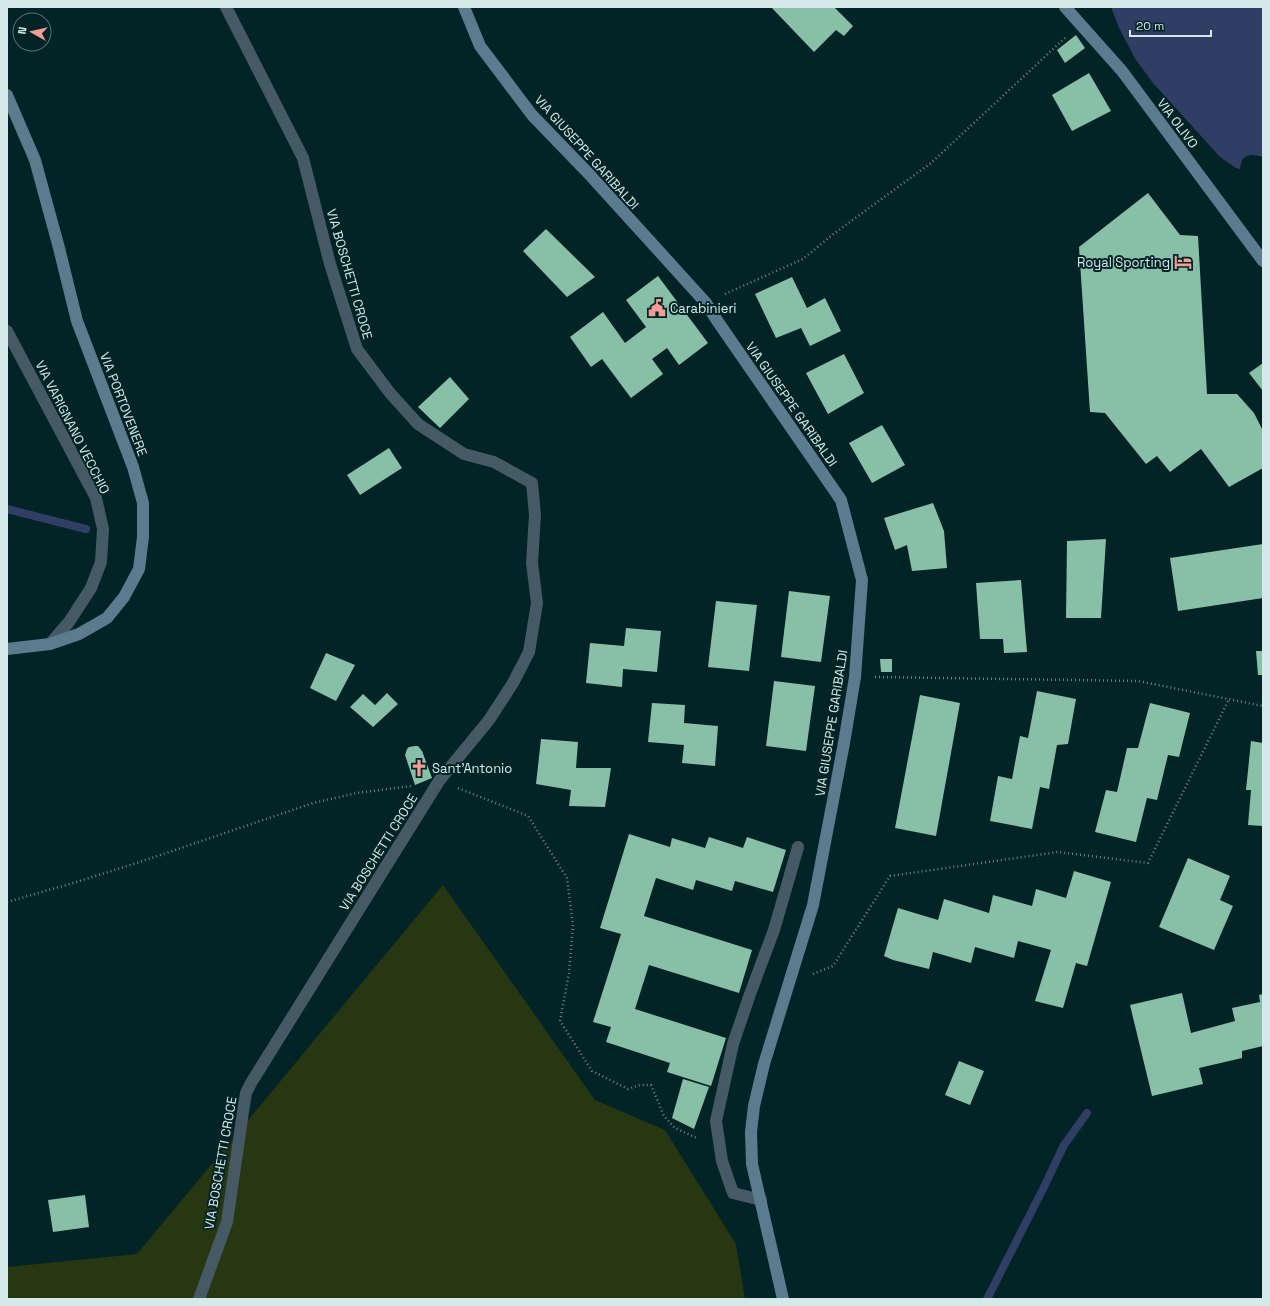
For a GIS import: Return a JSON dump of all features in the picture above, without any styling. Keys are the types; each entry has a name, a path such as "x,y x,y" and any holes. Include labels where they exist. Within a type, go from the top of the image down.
{"street":[{"name":"VIA BOSCHETTI CROCE","path":"199,1299 226,1222 246,1093 439,780 489,720 513,683 529,652 537,603 532,563 535,515 532,483 494,462 464,454 418,424 390,393 357,349 330,264 303,158 226,7"},
{"name":"VIA GIUSEPPE GARIBALDI","path":"464,7 480,46 532,115 589,174 706,303 716,320 841,500 862,580 855,677 813,905 764,1064 754,1106 751,1132 752,1164 783,1299"},
{"name":"VIA OLIVO","path":"1065,7 1122,71 1263,261"},
{"name":"VIA PORTOVENERE","path":"7,95 35,160 77,321 133,468 143,503 143,537 139,569 124,597 107,618 79,634 50,644 7,649"},
{"name":"VIA VARIGNANO VECCHIO","path":"7,331 96,498 104,529 101,562 91,588 69,622 50,644"},
{"path":"761,1200 733,1193 722,1160 716,1121 734,1044 750,994 774,930 798,847"}],"path":[{"path":"706,303 803,258 930,163 1080,24"},
{"path":"855,677 1138,681 1263,706"},
{"path":"788,984 833,966 890,876 1058,852 1148,863 1229,699"},
{"path":"7,902 136,863 313,803 357,793 404,788 439,780 528,816 567,878 573,926 569,973 560,1021 592,1071 628,1089 640,1085 651,1084 664,1116 675,1128 702,1139"}],"green space":[{"path":"443,885 595,1100 665,1130 736,1244 745,1299 7,1299 7,1267 137,1254"}],"water":[{"path":"1111,7 1263,7 1263,157 1254,155 1247,156 1242,160 1240,169 1236,168 1220,157 1153,83 1136,60 1119,28"}],"building":[{"path":"771,7 834,7 853,26 844,36 836,30 814,52"},
{"path":"1076,35 1085,48 1065,63 1057,50"},
{"path":"1089,73 1111,111 1072,131 1052,95"},
{"path":"1148,193 1180,235 1198,236 1207,394 1237,394 1254,413 1263,431 1263,468 1229,487 1201,449 1170,472 1157,456 1146,464 1105,413 1090,412 1079,247"},
{"path":"546,229 595,277 567,297 523,251"},
{"path":"658,276 708,343 679,365 667,348 652,359 663,374 631,398 602,359 591,367 570,337 603,312 625,343 646,327 626,300"},
{"path":"792,277 807,308 825,298 841,331 810,346 801,328 776,338 755,294"},
{"path":"844,354 864,393 828,414 806,373"},
{"path":"1263,363 1263,391 1249,373"},
{"path":"450,377 469,399 440,428 418,407"},
{"path":"882,425 905,465 872,483 849,443"},
{"path":"389,448 402,468 360,495 347,475"},
{"path":"933,503 944,531 947,568 912,571 907,545 895,550 884,518"},
{"path":"1106,539 1101,618 1066,618 1067,541"},
{"path":"1263,544 1263,598 1178,611 1170,558"},
{"path":"1021,580 1027,652 1004,653 1003,639 980,639 976,583"},
{"path":"789,591 830,596 821,662 781,657"},
{"path":"716,601 757,605 749,671 708,667"},
{"path":"626,628 661,631 657,672 623,669 622,687 586,683 590,643 624,646"},
{"path":"1256,651 1263,651 1263,675 1258,675"},
{"path":"326,653 355,665 336,701 310,688"},
{"path":"880,659 892,659 892,672 881,672"},
{"path":"774,681 815,686 806,751 766,746"},
{"path":"1037,691 1076,699 1068,744 1057,745 1049,789 1040,787 1032,829 990,821 998,776 1012,779 1020,736 1028,738"},
{"path":"387,693 398,704 373,727 350,707 363,694 375,705"},
{"path":"920,695 960,703 936,836 895,828"},
{"path":"652,703 685,705 684,723 718,726 715,766 682,763 684,745 648,742"},
{"path":"1150,703 1190,713 1179,757 1168,755 1157,800 1147,798 1136,842 1095,832 1106,790 1117,792 1127,748 1138,748"},
{"path":"541,739 578,742 576,768 611,768 605,807 569,806 571,790 536,784"},
{"path":"1251,741 1263,743 1263,826 1248,825 1251,790 1246,790"},
{"name":"Sant'Antonio","path":"418,746 422,751 432,778 415,785 405,755 409,747"},
{"path":"629,834 670,847 672,838 705,848 709,837 743,848 747,837 786,850 773,892 735,881 732,891 696,880 693,890 656,878 644,916 752,950 739,993 649,965 635,1009 726,1038 711,1086 667,1072 670,1063 606,1042 611,1027 593,1022 621,934 600,928"},
{"path":"1188,858 1230,876 1220,900 1233,906 1214,950 1159,927"},
{"path":"1074,871 1111,882 1087,966 1076,963 1063,1008 1035,1001 1051,950 1018,941 1014,958 975,947 971,963 933,952 929,969 893,960 884,956 898,908 938,920 944,899 989,913 993,895 1032,906 1036,889 1066,898"},
{"path":"1182,993 1191,1033 1235,1021 1232,1008 1260,1002 1259,995 1263,994 1263,1046 1242,1051 1242,1058 1199,1068 1203,1084 1152,1096 1130,1005"},
{"path":"959,1061 984,1071 970,1105 945,1095"},
{"path":"683,1079 709,1087 694,1129 672,1118"},
{"path":"85,1195 89,1227 53,1232 48,1200"}],"waterway":[{"path":"7,509 86,529"},
{"path":"987,1299 1064,1145 1087,1113"}],"place":[{"name":"Royal Sporting","path":"1183,262"},
{"name":"Carabinieri","path":"657,308"},
{"name":"Sant'Antonio","path":"419,768"}]}
